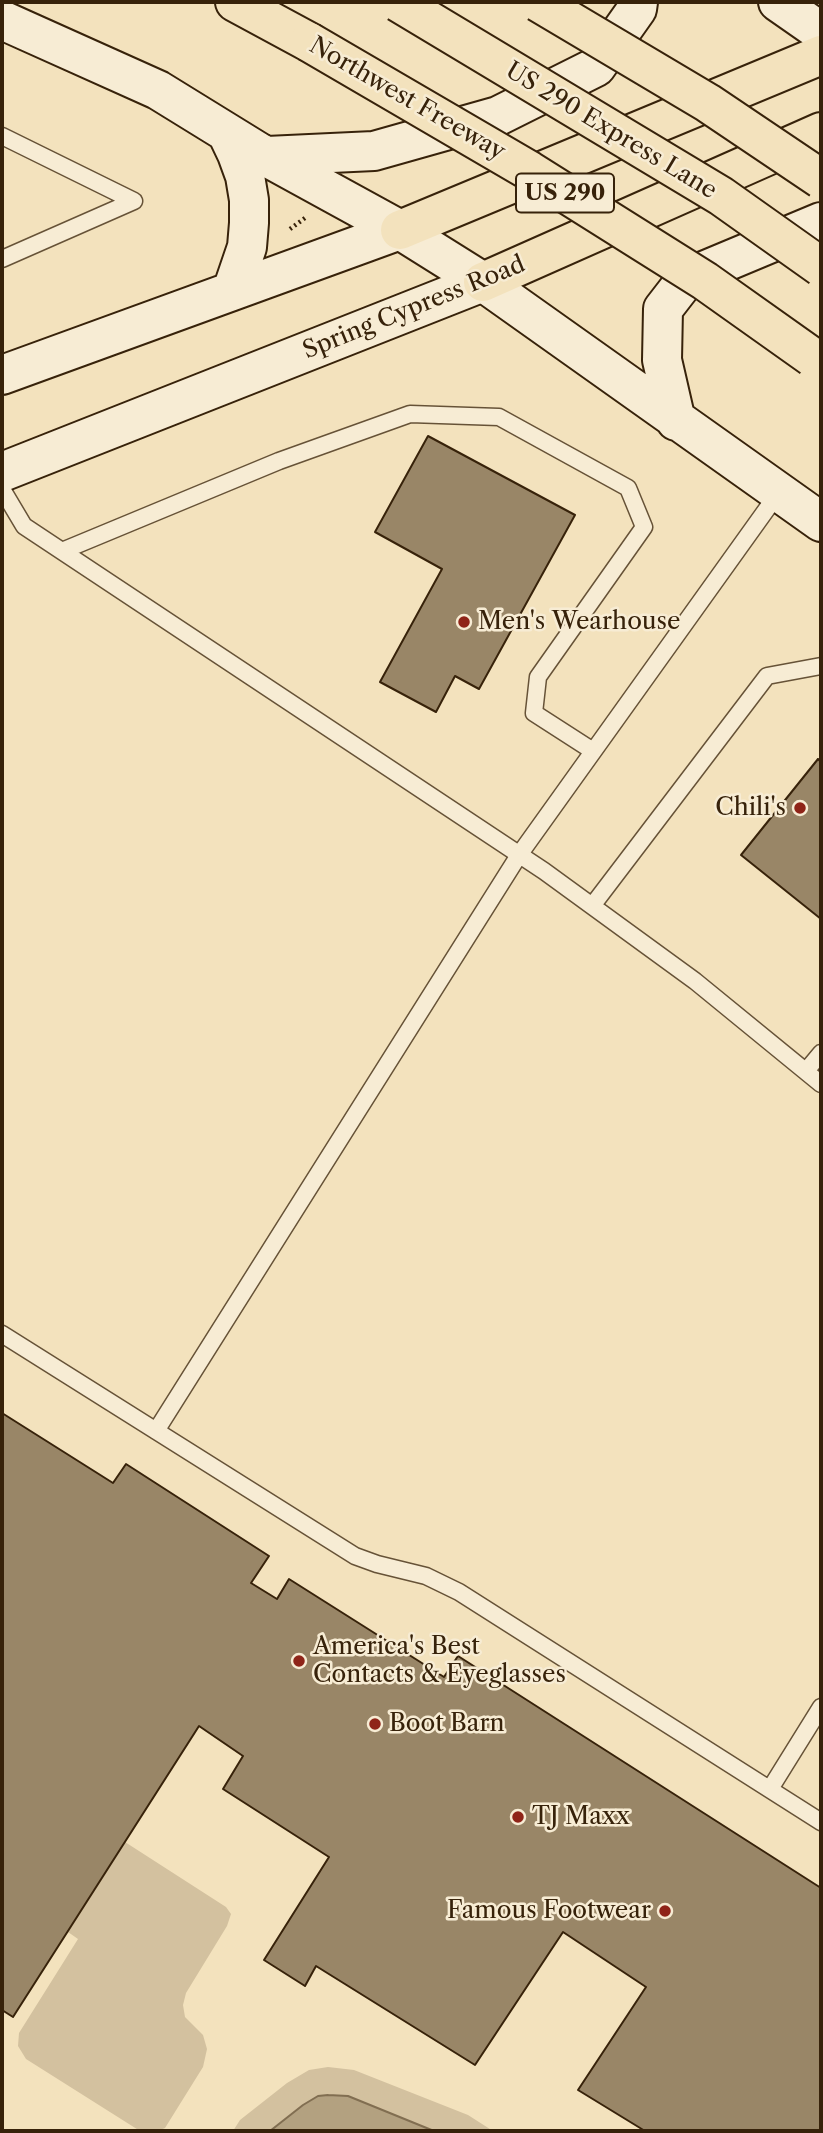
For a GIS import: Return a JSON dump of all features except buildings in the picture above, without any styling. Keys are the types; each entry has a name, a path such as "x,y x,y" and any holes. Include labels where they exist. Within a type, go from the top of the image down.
{"main road":[{"name":"Northwest Freeway","path":"236,2 530,171 705,281 817,360"},
{"name":"US 290 Express Lane","path":"397,2 721,196 821,267"},
{"path":"538,2 708,103 821,178"},
{"path":"265,156 374,151 498,116 596,67 637,9 638,2"},
{"path":"778,2 821,32"},
{"path":"2,20 158,90 265,156 401,230 483,282 821,522"},
{"path":"2,375 401,230 821,55"},
{"name":"Spring Cypress Road","path":"2,472 483,282 821,132"},
{"path":"227,133 245,176 249,200 247,247 232,291"},
{"path":"676,421 662,360 663,309 687,278 821,222"}],"lane":[{"path":"2,136 134,201 2,259"},
{"path":"62,551 279,461 410,414 499,417 628,488 644,527 538,677 534,713 593,751"},
{"path":"2,489 24,526 592,906 695,981 821,1084"},
{"path":"156,1431 519,855 779,492"},
{"path":"592,906 767,676 821,666"},
{"path":"806,1071 821,1053"},
{"path":"2,1334 355,1556 426,1576 459,1592 821,1822"},
{"path":"770,1789 821,1707"}],"path":[{"path":"289,230 308,216"}],"shaded area":[{"path":"125,1842 226,1907 231,1914 227,1926 186,1993 183,2005 185,2017 203,2035 207,2049 203,2067 165,2128 158,2131 140,2131 26,2059 18,2046 19,2033 78,1939 68,1932"},
{"path":"328,2067 354,2070 468,2115 493,2131 233,2131 240,2120 287,2083 309,2070"},
{"path":"318,2096 348,2096 434,2131 270,2131 303,2105"}],"place":[{"name":"Men's Wearhouse","path":"464,622"},
{"name":"Chili's","path":"800,808"},
{"name":"America's Best Contacts & Eyeglasses","path":"299,1661"},
{"name":"Boot Barn","path":"375,1724"},
{"name":"TJ Maxx","path":"518,1817"},
{"name":"Famous Footwear","path":"665,1911"}]}
